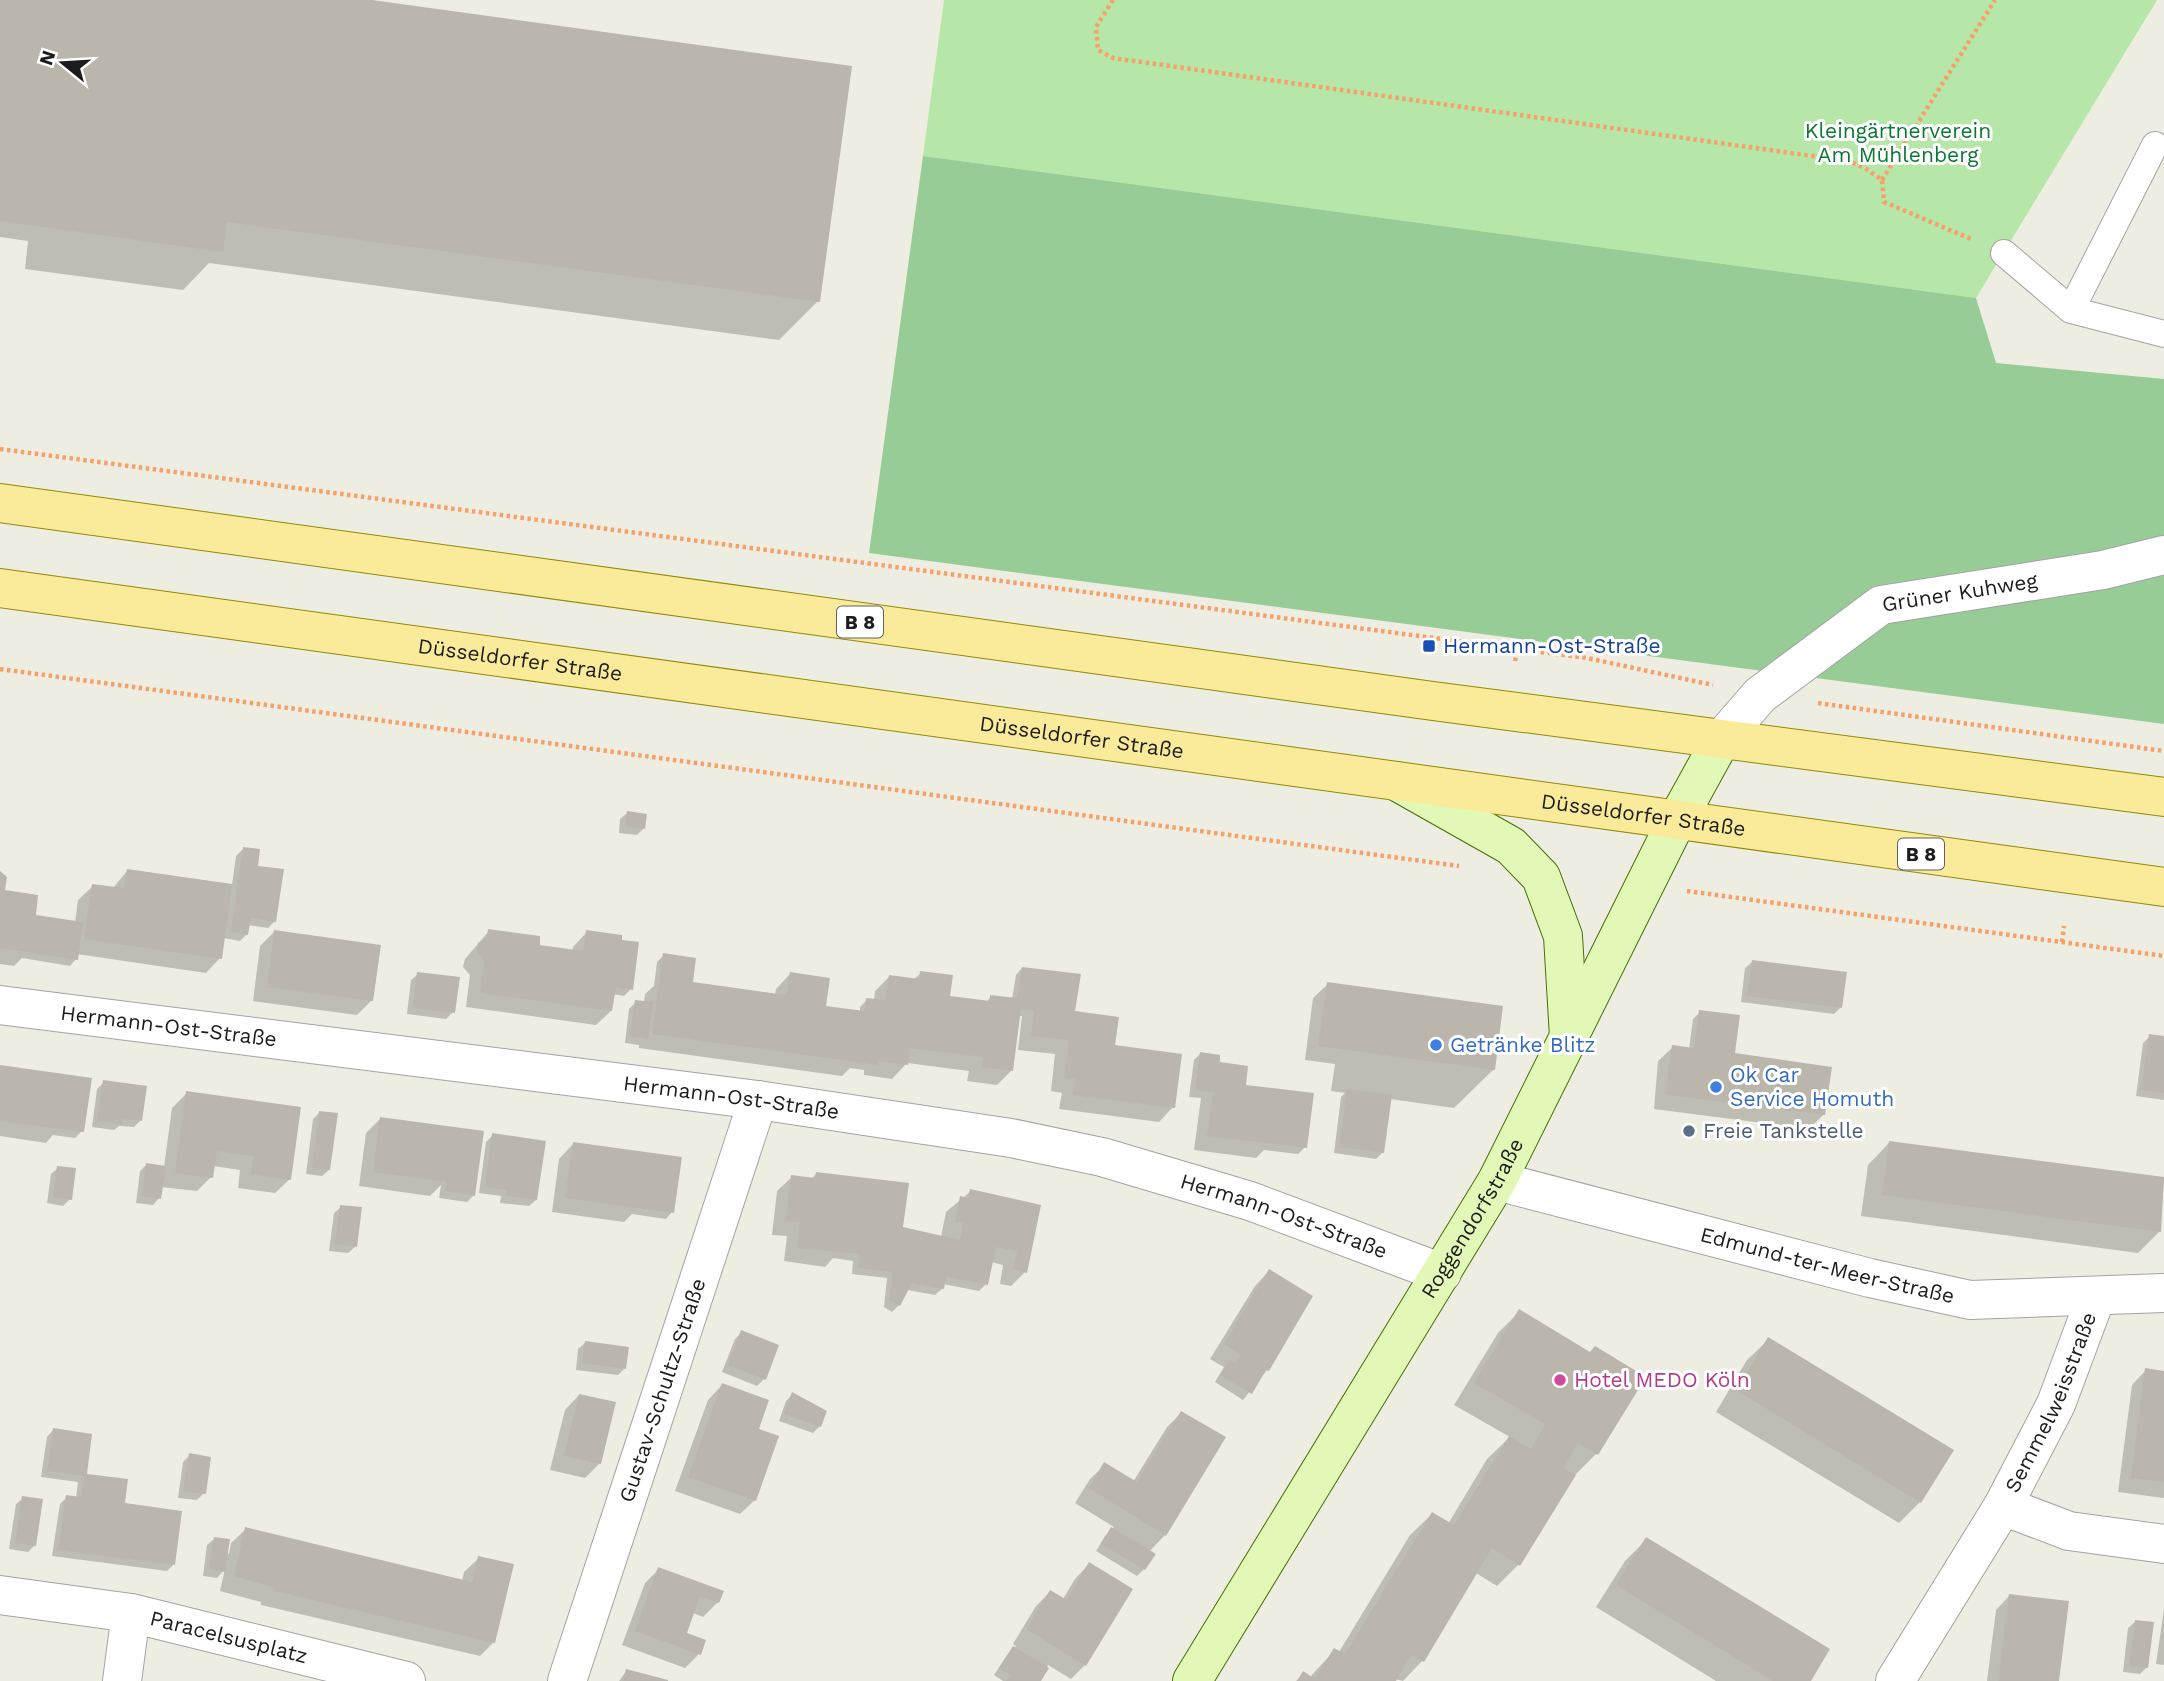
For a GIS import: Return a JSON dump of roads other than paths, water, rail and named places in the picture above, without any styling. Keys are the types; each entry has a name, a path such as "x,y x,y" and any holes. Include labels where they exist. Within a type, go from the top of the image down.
{"main road":[{"name":"B 8","path":"0,503 1721,740 2164,797"},
{"name":"Düsseldorfer Straße","path":"0,588 2164,887"}],"street":[{"name":"Grüner Kuhweg","path":"1721,740 1760,695 1881,605 2104,570 2164,555"},
{"name":"Roggendorfstraße","path":"1192,1681 1497,1181 1677,820 1721,740"},
{"path":"1395,780 1511,846 1541,877 1563,936 1569,1039"},
{"name":"Hermann-Ost-Straße","path":"0,1004 758,1100 1011,1138 1102,1157 1250,1201 1442,1273"},
{"name":"Gustav-Schultz-Straße","path":"567,1681 758,1100"},
{"name":"Edmund-ter-Meer-Straße","path":"1497,1181 1870,1278 1970,1300 2164,1293"},
{"name":"Semmelweisstraße","path":"1895,1681 2003,1506 2056,1404 2096,1297"},
{"name":"Semmelweisstraße","path":"2003,1506 2069,1531 2164,1544"},
{"name":"Paracelsusplatz","path":"0,1595 131,1613 406,1681"},
{"path":"122,1681 131,1613"}],"lane":[{"path":"2071,310 2155,145"},
{"path":"2004,253 2071,310 2164,334"}],"place":[{"name":"Hermann-Ost-Straße","path":"1429,646"},
{"name":"Getränke Blitz","path":"1436,1045"},
{"name":"Ok Car Service Homuth","path":"1716,1087"},
{"name":"Freie Tankstelle","path":"1689,1131"},
{"name":"Hotel MEDO Köln","path":"1560,1380"}],"park label":[{"name":"Kleingärtnerverein Am Mühlenberg","path":"1898,143"}]}
